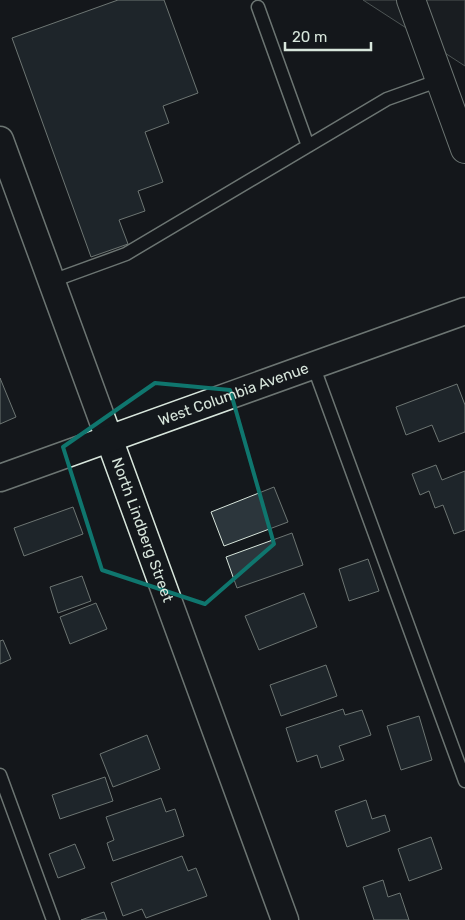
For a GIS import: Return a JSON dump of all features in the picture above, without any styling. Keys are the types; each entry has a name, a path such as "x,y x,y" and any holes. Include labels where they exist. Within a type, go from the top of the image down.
{"street":[{"path":"411,0 465,148"},
{"name":"North Lindberg Street","path":"0,140 285,920"},
{"name":"West Columbia Avenue","path":"0,478 465,311"}],"lane":[{"path":"258,7 308,146"},
{"path":"52,282 126,254 387,99 440,80"},
{"path":"313,366 465,781"},
{"path":"0,775 53,920"}],"highlighted area":[{"path":"155,383 230,390 274,544 205,604 102,570 63,447"}],"shaded area":[{"path":"363,0 465,0 465,66"}],"building":[{"path":"118,0 164,0 198,93 163,106 169,123 145,132 163,182 138,191 145,211 119,220 128,244 91,257 12,38"},
{"path":"0,378 16,417 0,424"},
{"path":"457,384 465,405 465,432 439,442 432,425 406,435 396,407"},
{"path":"436,465 442,480 465,471 465,530 454,534 443,505 435,508 429,491 420,495 412,474"},
{"path":"274,487 288,522 224,546 211,512"},
{"path":"73,507 83,534 24,556 14,528"},
{"path":"292,533 303,565 237,588 226,557"},
{"path":"368,559 379,591 349,601 339,569"},
{"path":"82,576 91,601 58,613 50,587"},
{"path":"304,593 317,627 259,650 245,616"},
{"path":"96,603 107,629 70,644 60,617"},
{"path":"3,640 11,659 0,664 0,641"},
{"path":"326,665 337,696 281,716 270,685"},
{"path":"343,709 345,715 362,710 371,735 339,746 344,760 321,768 317,755 297,762 286,728"},
{"path":"419,716 432,760 401,770 387,726"},
{"path":"147,735 160,769 113,787 100,754"},
{"path":"105,777 113,801 60,819 52,795"},
{"path":"161,798 166,812 175,809 184,836 113,861 107,843 114,840 106,817"},
{"path":"366,800 372,819 385,815 390,831 347,847 335,811"},
{"path":"431,837 442,869 409,881 398,849"},
{"path":"75,844 85,868 58,878 49,854"},
{"path":"182,856 188,871 196,868 207,896 146,918 142,909 123,916 111,883"},
{"path":"383,880 388,897 400,893 409,920 374,920 363,887"},
{"path":"104,912 107,920 81,920"}]}
